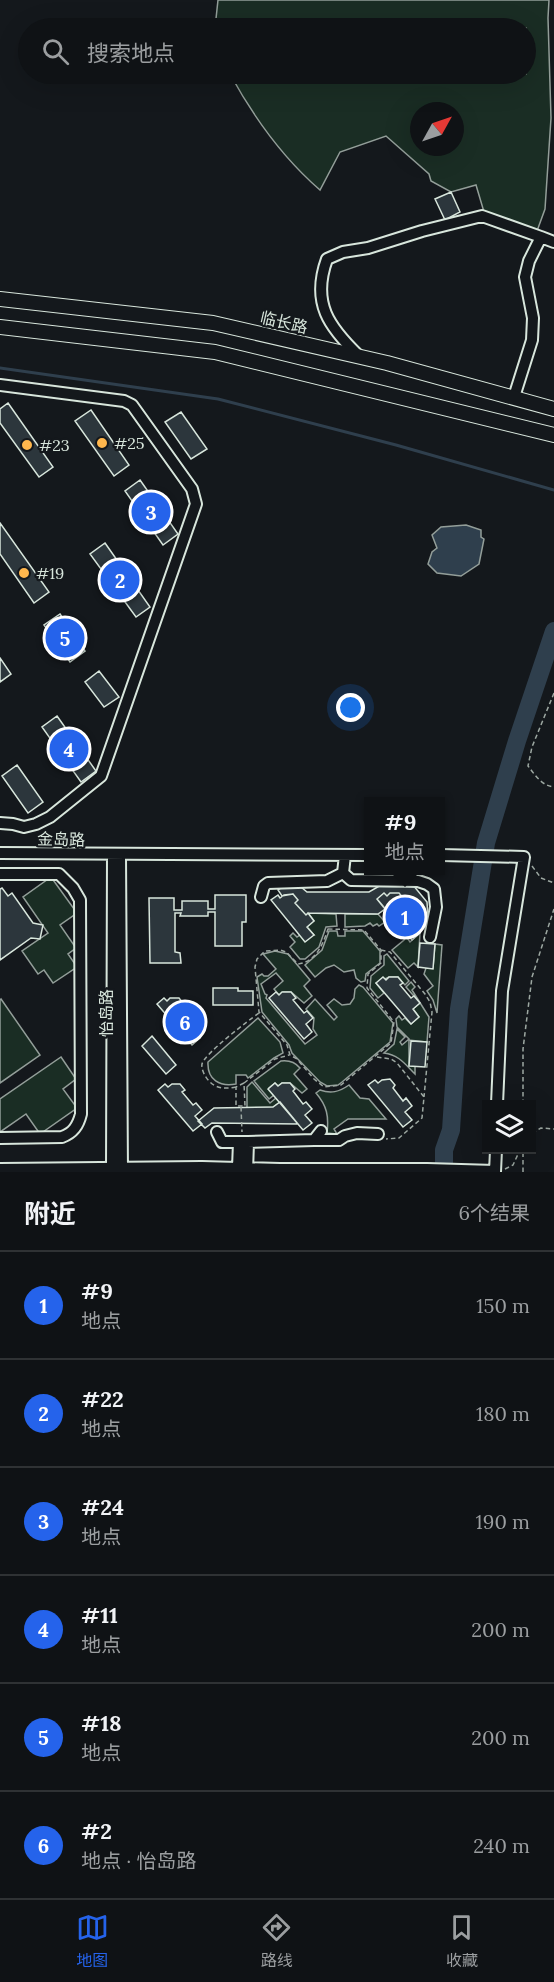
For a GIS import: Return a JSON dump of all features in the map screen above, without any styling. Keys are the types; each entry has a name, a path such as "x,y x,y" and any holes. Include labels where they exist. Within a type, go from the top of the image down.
{"main road":[{"name":"临长路","path":"0,299 213,323 359,356 554,409"},
{"path":"0,327 214,352 554,435"}],"street":[{"path":"359,356 329,324 320,291 322,273 327,259 343,252 368,248 482,216 554,242"},
{"path":"514,397 532,340 533,318 525,277 529,261 541,237"},
{"path":"0,385 124,401 132,405 192,489 196,504 101,776 50,817 36,824 24,827 0,823"},
{"name":"金岛路","path":"0,853 364,855"},
{"path":"116,855 117,1170"},
{"path":"343,873 345,855"},
{"path":"445,855 524,857 502,991 497,1100"},
{"path":"261,897 264,886 268,883 327,881 343,873"},
{"path":"343,873 351,880 418,881 434,889 436,907 430,937"},
{"path":"0,874 59,874 74,888 80,900 81,1114 77,1126 68,1135 62,1137 0,1138"},
{"path":"314,1140 321,1131"},
{"path":"217,1132 222,1142 339,1140 357,1133 378,1134"},
{"path":"243,1142 244,1169"},
{"path":"0,1169 427,1168 495,1171 496,1154"}],"path":[{"path":"554,693 532,747 528,766 538,780 554,788"},
{"path":"524,857 541,878 554,883"},
{"path":"523,1100 523,1049 532,977 554,909"},
{"path":"378,1134 382,1138 399,1138 422,1118 432,1012 430,1002 390,952 381,950 364,930 328,929 320,950 303,964 298,964 286,952 280,950 265,951 257,959 255,966 259,1012 287,1046 290,1054 314,1079 329,1088 341,1085 391,1043 394,1022 367,988 368,974 381,963 381,950"},
{"path":"259,1012 208,1054 202,1064 202,1071 214,1085 221,1088 236,1087 275,1059 290,1054"},
{"path":"374,1057 385,1057 397,1063 424,1097"},
{"path":"236,1087 236,1106 245,1106 244,1083"},
{"path":"241,1106 243,1142"},
{"path":"536,1130 554,1129"},
{"path":"495,1171 513,1165 519,1154"},
{"path":"522,1154 523,1172"}],"green space":[{"path":"218,0 549,0 551,118 545,209 537,231 484,212 476,185 451,192 431,181 429,174 386,136 340,152 320,190 306,178 270,136 236,84 536,84 536,18 216,18"},
{"path":"51,877 77,913 60,925 76,948 68,954 77,967 53,983 44,970 38,974 22,951 48,933 23,897"},
{"path":"308,913 336,914 337,926 326,927 319,947 305,959 300,959 290,947 295,942 290,936 293,933 297,937 314,935 307,927 314,921"},
{"path":"345,914 378,914 385,922 379,926 377,924 373,926 370,923 365,926 345,927"},
{"path":"329,931 337,931 338,936 345,936 345,931 363,931 380,951 380,963 366,974 365,981 361,982 356,978 354,970 344,972 334,965 315,977 305,965 322,950"},
{"path":"420,933 418,967 414,963 408,968 392,950 404,940 405,935 410,942"},
{"path":"435,944 442,945 437,1013 427,991 433,986 424,974 426,968 433,968"},
{"path":"275,951 288,954 310,980 304,986 312,996 304,1003 291,992 283,992 279,995 274,989 283,981 276,973 261,984 267,995 266,998 305,1044 317,1035 313,1029 314,1018 306,1009 315,999 334,1020 337,1017 327,1005 334,999 342,1005 350,1004 354,998 355,989 359,985 393,1023 390,1042 338,1085 327,1086 320,1082 292,1053 289,1045 262,1012 257,977 262,974 268,976 276,969 263,954"},
{"path":"387,954 409,981 405,985 398,977 389,977 376,983 384,993 378,998 370,988 371,976 384,965 384,956"},
{"path":"411,982 415,987 412,990 429,1017 427,1042 409,1040 409,1065 415,1066 415,1074 398,1058 384,1053 394,1044 397,1029 405,1037 400,1042 402,1045 409,1039 397,1027 396,1019 399,1016 402,1020 405,1018 411,1024 419,1017 413,1009 420,1003 406,987"},
{"path":"0,1000 40,1055 0,1083"},
{"path":"258,1018 280,1042 283,1053 248,1078 246,1075 236,1075 236,1084 230,1085 216,1081 212,1078 208,1062"},
{"path":"61,1057 76,1079 63,1089 77,1108 40,1134 26,1114 0,1132 0,1099"},
{"path":"281,1061 292,1062 300,1068 294,1074 307,1089 302,1093 290,1083 282,1083 278,1086 275,1083 269,1088 274,1095 269,1099 254,1081"},
{"path":"252,1082 270,1103 276,1098 280,1102 273,1107 247,1108 247,1087"},
{"path":"349,1085 360,1098 369,1099 386,1119 348,1119 334,1129 337,1134 327,1133 326,1112 323,1102 316,1093 320,1090 335,1092"}],"water":[{"path":"466,525 481,530 481,537 484,539 479,564 461,576 437,573 428,564 432,552 437,548 432,535 441,527"}],"building":[{"path":"451,192 460,212 445,220 435,199"},
{"name":"#23","path":"8,403 53,467 39,477 0,423 0,409"},
{"name":"#25","path":"91,410 129,465 114,476 75,421"},
{"path":"181,412 207,449 191,459 165,422"},
{"path":"140,480 178,534 163,545 125,491"},
{"name":"#19","path":"0,523 49,592 34,603 0,554"},
{"path":"105,543 150,607 136,617 90,554"},
{"path":"60,614 85,651 70,662 44,625"},
{"path":"0,658 11,674 0,682"},
{"path":"99,671 119,697 104,707 85,682"},
{"path":"57,716 96,771 81,782 42,727"},
{"path":"17,765 43,802 28,813 2,776"},
{"path":"381,885 413,885 427,902 428,918 423,923 419,921 421,919 415,912 412,914 401,901 404,899 399,893 390,893 387,896 384,893 377,899 385,909 378,914 308,913 306,915 295,903 298,900 293,894 282,896 278,890 301,887 307,892 369,892"},
{"path":"2,888 8,896 12,893 33,923 43,925 40,939 31,938 0,960 0,889"},
{"path":"384,893 387,896 390,893 399,893 404,899 401,901 412,914 415,912 421,919 414,925 420,933 412,940 377,899"},
{"path":"293,894 298,900 295,903 314,921 307,927 314,935 305,942 271,900 278,895 280,898"},
{"path":"215,895 246,895 246,922 242,922 242,946 215,946 215,912 208,912 208,916 180,916 181,913 175,913 175,952 180,953 181,963 150,963 149,898 174,898 174,910 182,910 182,901 208,901 208,909 215,909"},
{"path":"420,943 435,944 433,969 418,967"},
{"path":"383,977 386,980 389,977 398,977 403,983 400,985 411,998 414,996 420,1003 413,1009 419,1017 411,1024 376,983"},
{"path":"213,988 238,988 238,991 253,991 253,1005 213,1005"},
{"path":"276,992 279,995 282,992 291,992 296,998 293,1000 304,1013 307,1011 313,1018 306,1024 312,1032 304,1039 269,998"},
{"path":"164,998 167,1001 170,998 179,998 184,1004 181,1006 192,1019 195,1017 201,1024 194,1030 200,1038 192,1045 157,1004"},
{"path":"152,1036 176,1065 166,1074 142,1046"},
{"path":"411,1041 427,1042 425,1067 409,1066"},
{"path":"390,1079 395,1085 393,1088 403,1101 406,1098 412,1106 405,1112 412,1120 403,1127 368,1085 375,1080 378,1083"},
{"path":"275,1083 278,1086 282,1083 290,1083 303,1104 306,1102 312,1109 305,1115 312,1123 303,1130 268,1089"},
{"path":"165,1084 168,1087 172,1084 180,1084 185,1090 182,1092 193,1105 196,1103 202,1110 195,1116 202,1124 193,1131 158,1090"},
{"path":"280,1102 298,1124 212,1123 205,1128 198,1121 214,1108 273,1107"}],"waterway":[{"path":"0,368 218,399 396,445 554,490"},
{"path":"444,1172 444,1150 451,1130 459,1009 486,843 554,631"}],"place":[{"name":"#25","path":"102,443"},
{"name":"#23","path":"27,445"},
{"name":"#24","path":"151,512"},
{"name":"#19","path":"24,573"},
{"name":"#22","path":"120,580"},
{"name":"#18","path":"65,638"},
{"name":"#11","path":"69,749"},
{"name":"#9","path":"405,917"},
{"name":"#2","path":"185,1022"}]}
